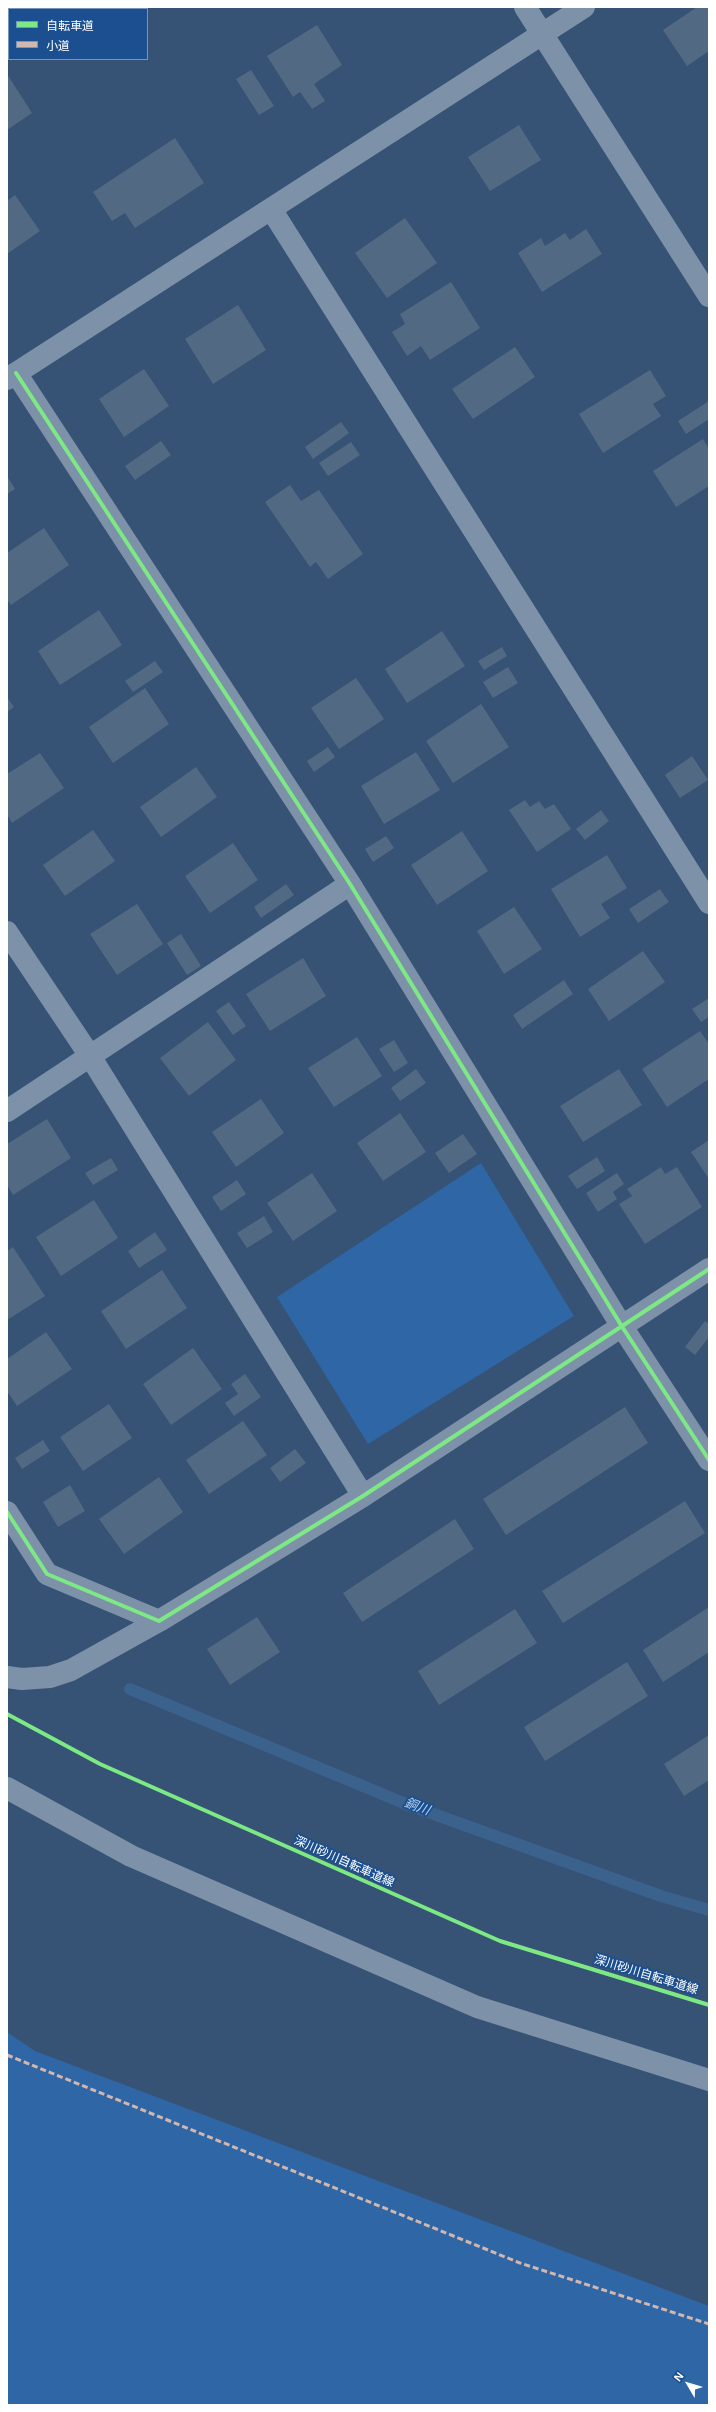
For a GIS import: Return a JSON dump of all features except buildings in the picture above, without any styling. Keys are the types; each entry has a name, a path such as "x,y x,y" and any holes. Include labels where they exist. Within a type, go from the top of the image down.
{"street":[{"path":"525,7 709,296"},
{"path":"584,7 12,376 350,884 621,1325 709,1460"},
{"path":"271,209 709,903"},
{"path":"7,1111 350,884"},
{"path":"7,932 90,1056 363,1496"},
{"path":"7,1677 22,1680 43,1678 71,1670 159,1621 363,1496 621,1325 709,1269"},
{"path":"7,1512 47,1574 159,1621"},
{"path":"7,1788 131,1856 477,2008 709,2080"}],"shaded area":[{"path":"481,1163 574,1316 368,1444 277,1297"},
{"path":"7,2032 35,2051 709,2306 709,2405 7,2405"}],"waterway":[{"name":"銅川","path":"130,1689 406,1804 661,1896 709,1910"}],"marked path":[{"path":"7,2055 520,2263 709,2324"}],"cycle path":[{"path":"16,373 350,884 621,1325 709,1460"},
{"path":"7,1512 47,1574 159,1621 363,1496 709,1269"},
{"name":"深川砂川自転車道線","path":"7,1714 100,1764 500,1941 709,2005"}]}
